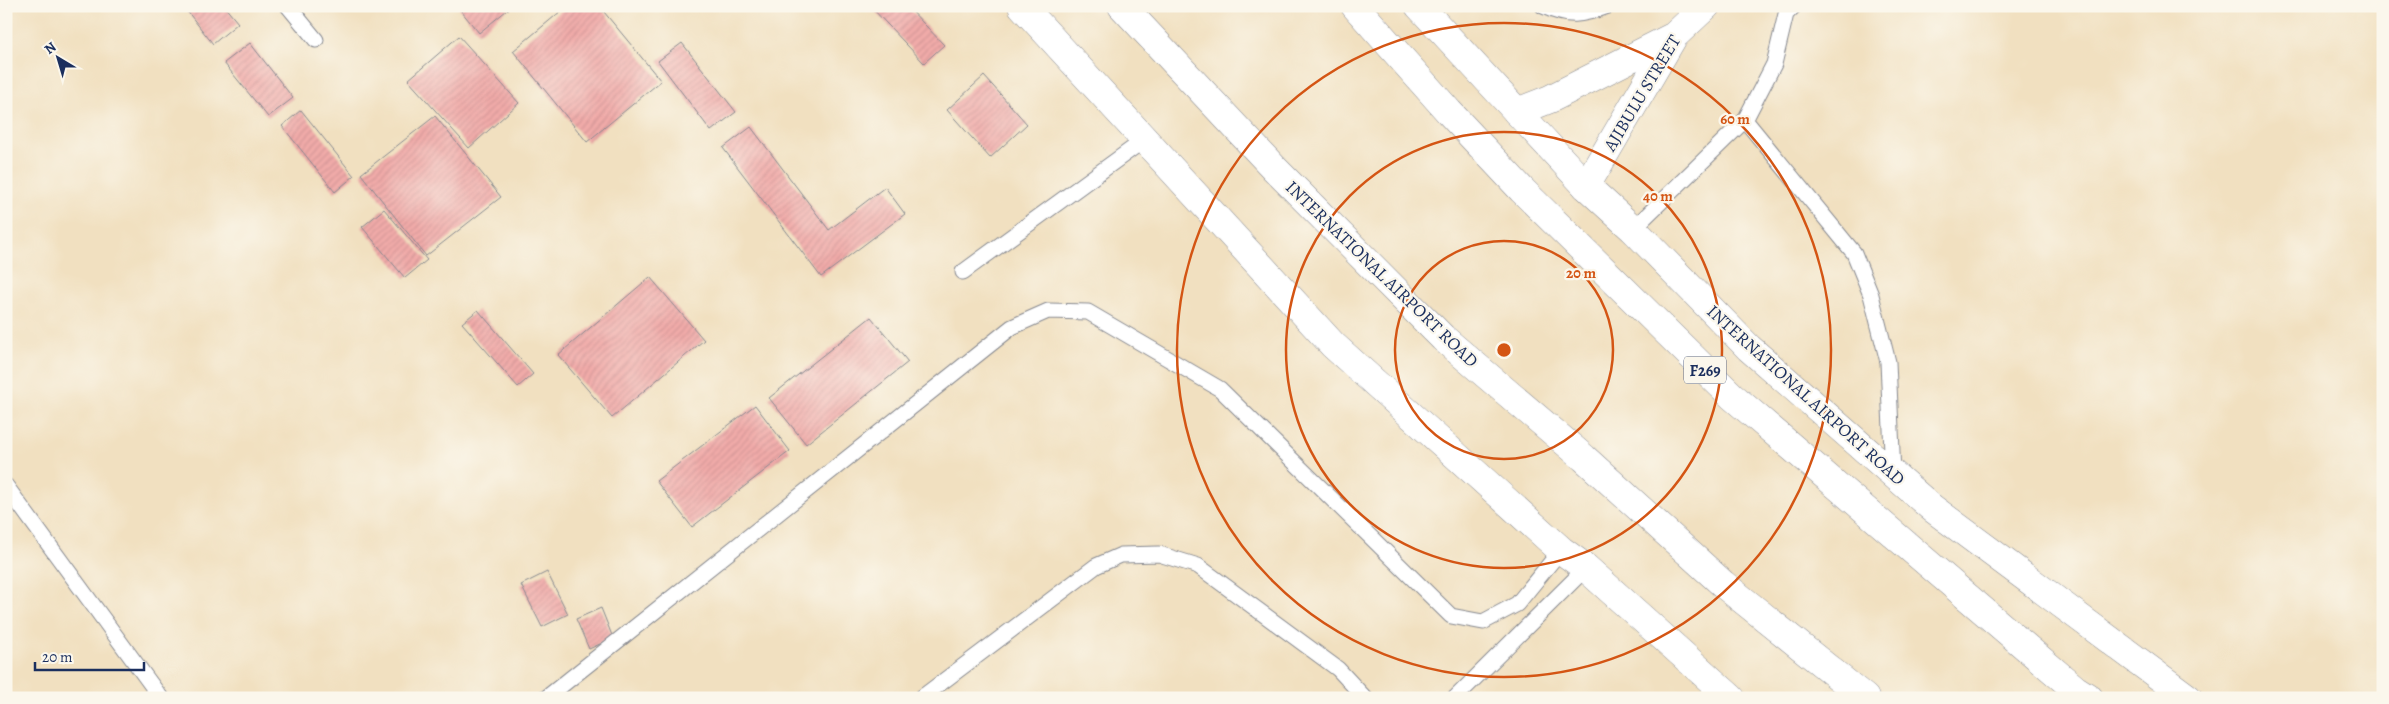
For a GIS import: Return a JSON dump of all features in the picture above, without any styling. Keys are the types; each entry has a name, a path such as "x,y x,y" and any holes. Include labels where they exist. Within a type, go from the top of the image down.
{"main road":[{"path":"1022,6 1333,345 1561,550 1586,568 1731,698"},
{"name":"INTERNATIONAL AIRPORT ROAD","path":"1122,6 1275,169 1443,338 1584,458 1723,584 1865,698"},
{"name":"F269","path":"1354,6 1522,190 1732,396 2068,683 2089,698"},
{"name":"INTERNATIONAL AIRPORT ROAD","path":"1419,6 1586,186 1633,229 1749,348 1932,508 2188,698"},
{"name":"AJIBULU STREET","path":"1586,186 1674,36 1706,6"},
{"path":"1517,112 1550,99 1674,36"}],"lane":[{"path":"288,6 316,40"},
{"path":"1543,6 1561,14 1584,15 1608,6"},
{"path":"1633,229 1745,120 1774,64 1786,14 1794,6"},
{"path":"1745,120 1854,253 1871,295 1888,362 1893,474"},
{"path":"963,272 1144,140"},
{"path":"546,698 1012,327 1048,311 1088,312 1220,389 1451,616 1483,622 1517,604 1561,550"},
{"path":"6,486 161,698"},
{"path":"921,698 1096,566 1121,555 1159,554 1198,566 1338,669 1365,698"},
{"path":"1455,698 1586,568"}],"building":[{"path":"183,6 224,6 238,23 213,44"},
{"path":"457,6 512,6 479,33"},
{"path":"567,6 599,6 661,81 587,142 513,51"},
{"path":"870,6 907,6 944,45 924,63"},
{"path":"459,36 519,103 469,148 408,80"},
{"path":"250,43 293,98 268,117 224,63"},
{"path":"682,43 736,112 711,131 658,61"},
{"path":"984,76 1027,124 990,158 947,110"},
{"path":"301,110 354,176 335,192 282,126"},
{"path":"435,116 501,197 426,256 361,174"},
{"path":"751,127 829,230 885,187 905,214 821,277 723,148"},
{"path":"384,209 427,260 405,278 362,227"},
{"path":"650,277 704,340 612,418 558,355"},
{"path":"478,310 533,374 518,387 462,323"},
{"path":"871,317 908,362 806,444 769,398"},
{"path":"755,405 790,451 692,527 656,481"},
{"path":"547,572 568,614 542,627 521,585"},
{"path":"601,608 613,638 589,649 576,619"}]}
